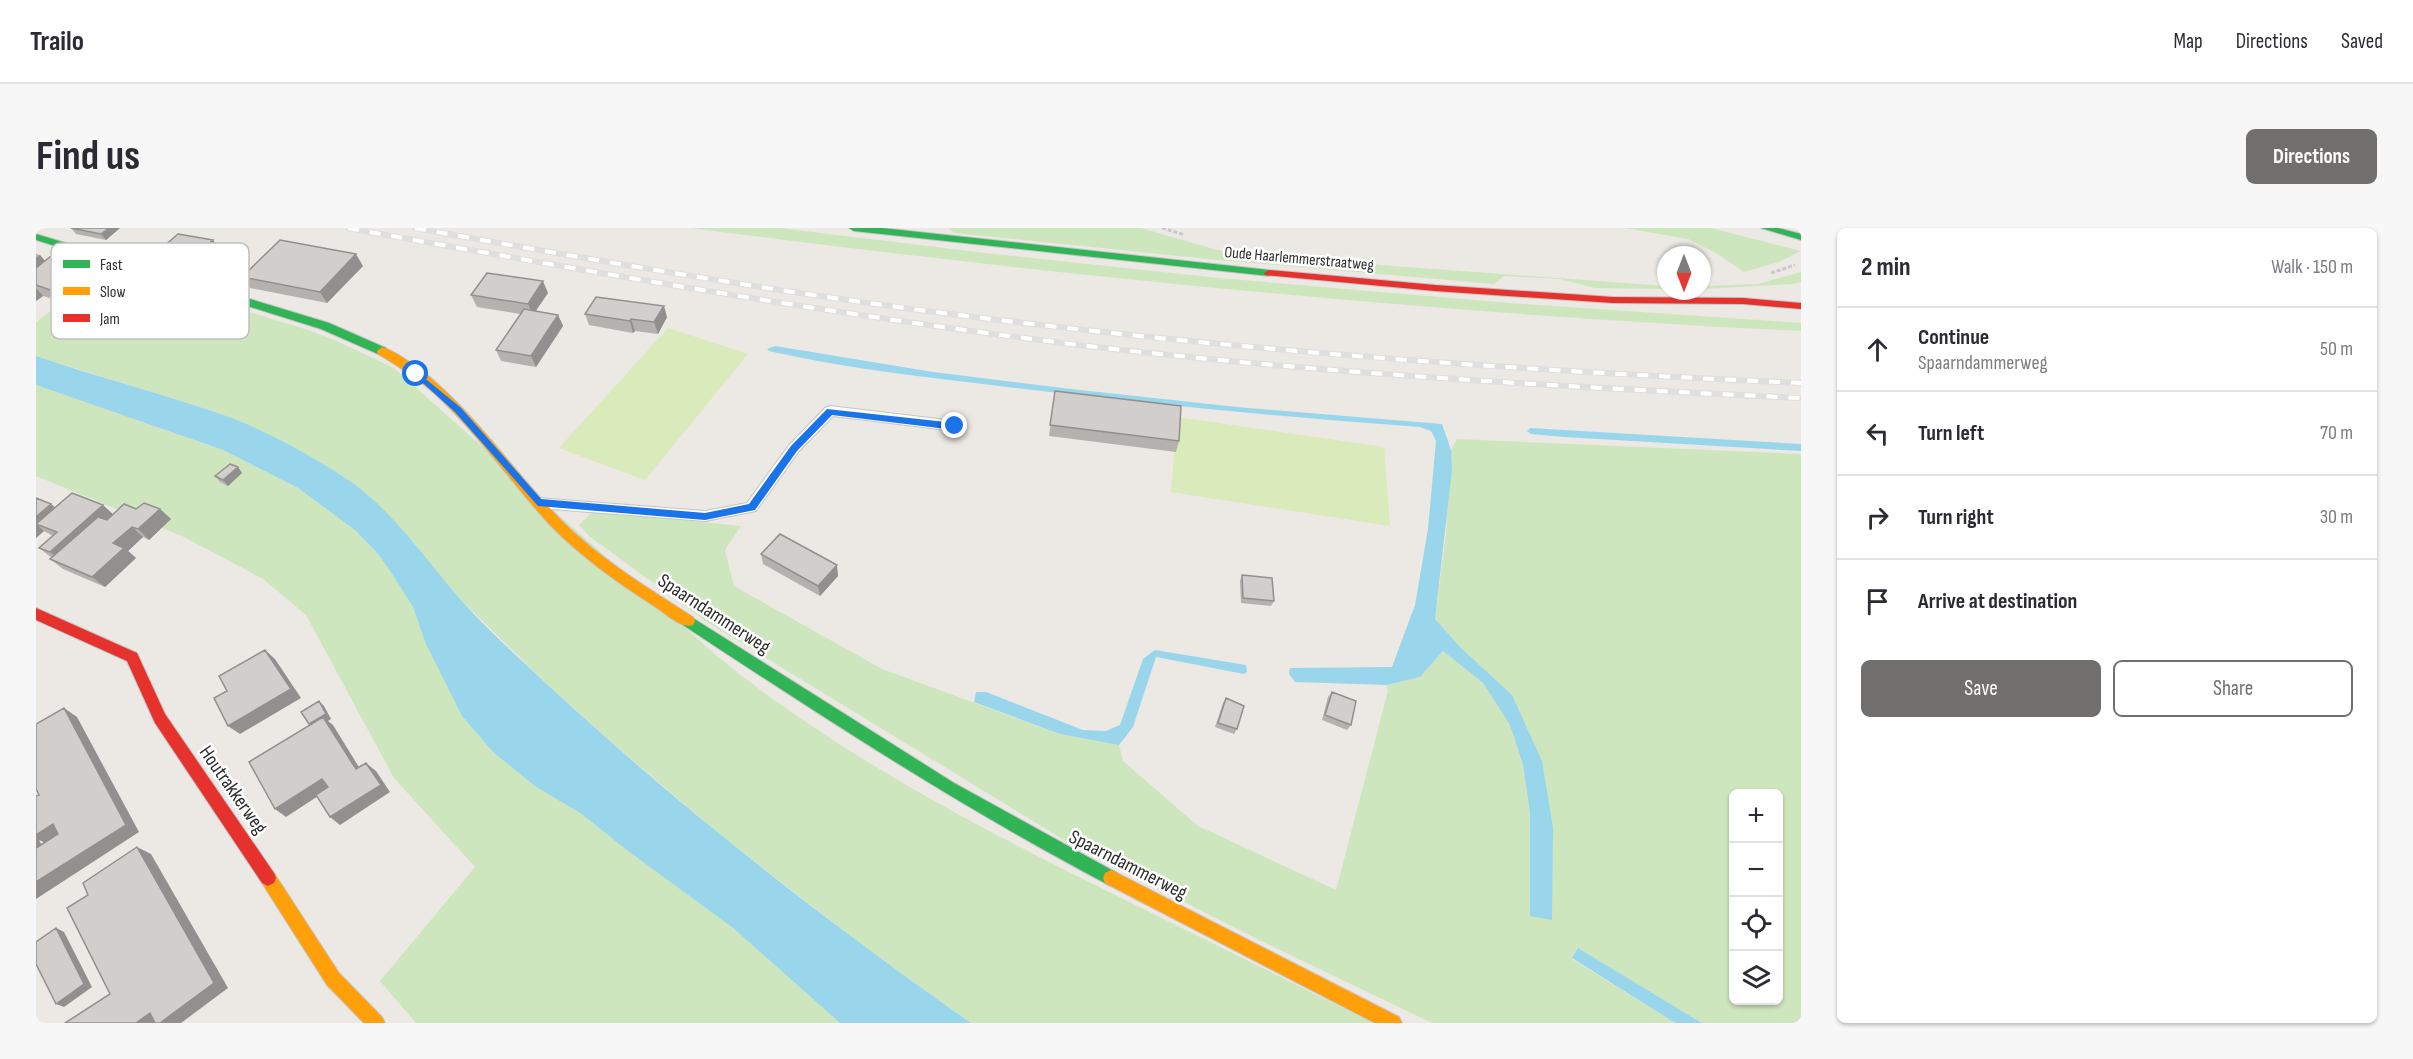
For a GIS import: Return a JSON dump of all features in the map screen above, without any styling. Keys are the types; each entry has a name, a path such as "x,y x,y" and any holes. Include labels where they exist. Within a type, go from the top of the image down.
{"main road":[{"name":"Oude Haarlemmerstraatweg","path":"854,228 1188,266 1435,288 1613,300 1743,301 1801,306"},
{"path":"1766,228 1800,237"},
{"name":"Spaarndammerweg","path":"36,237 55,243"},
{"name":"Oude Haarlemmerstraatweg","path":"1743,301 1801,293"},
{"name":"Spaarndammerweg","path":"249,303 325,326 385,352 416,374 458,410 538,503 580,546 653,598 834,717 1036,840 1393,1023"},
{"name":"Houtrakkerweg","path":"36,615 132,657 160,718 252,852 333,979 376,1023"}],"lane":[{"path":"538,503 705,516 751,507 794,448 830,411 955,426"}],"green space":[{"path":"691,228 780,228 1219,278 1509,303 1801,323 1801,331 1523,314 1245,291 968,262"},
{"path":"948,228 1141,228 1217,250 1393,266 1657,285 1657,289 1595,288 1560,279 1504,276 1494,284 1218,260 955,233"},
{"path":"1624,228 1711,228 1801,251 1779,262 1744,272 1711,250 1711,246 1702,246 1688,239"},
{"path":"1801,272 1801,282 1793,284 1711,289 1711,286 1758,284"},
{"path":"51,311 51,339 249,339 249,312 337,341 394,368 717,656 810,725 908,786 1009,841 1373,1023 971,1023 858,942 722,836 610,741 549,686 455,594 389,516 343,476 290,445 216,412 36,356 36,322"},
{"path":"668,328 748,354 645,480 559,448"},
{"path":"36,385 223,450 298,488 356,531 379,555 413,607 425,642 494,753 536,787 580,813 733,928 840,1023 416,1023 380,981 475,867 394,778 306,615 263,579 182,536 36,476"},
{"path":"1177,417 1384,447 1390,526 1171,492"},
{"path":"1457,439 1801,454 1801,1023 1702,1023 1578,948 1572,959 1675,1023 1432,1023 1253,937 1074,846 707,622 589,536 579,525 593,511 741,526 725,550 734,586 882,669 1060,734 1119,745 1123,761 1198,826 1336,890 1388,691 1387,685 1420,677 1443,651 1483,683 1510,725 1523,765 1530,813 1530,916 1542,761 1461,648 1435,619 1446,533 1451,450"}],"water":[{"path":"775,346 933,372 1071,389 1237,407 1442,424 1451,450 1452,470 1435,619 1461,648 1512,695 1542,761 1553,828 1552,920 1530,916 1530,813 1523,765 1510,725 1483,683 1443,651 1420,677 1387,685 1295,682 1289,674 1290,668 1392,667 1415,605 1428,529 1436,441 1431,431 1420,427 1162,404 917,376 828,363 767,349"},
{"path":"36,356 231,418 296,448 358,487 402,529 454,592 488,628 600,732 702,820 808,904 971,1023 840,1023 733,928 580,813 536,787 494,753 462,716 425,642 413,607 379,555 356,531 298,488 223,450 36,385"},
{"path":"1530,428 1801,444 1801,451 1565,437 1531,434 1527,431"},
{"path":"1155,650 1246,665 1247,672 1244,674 1156,657 1133,727 1119,745 1060,734 974,702 976,692 986,692 1083,730 1106,731 1120,725 1143,659"},
{"path":"1578,948 1702,1023 1675,1023 1572,958"}],"building":[{"path":"71,228 109,228 101,234"},
{"path":"178,234 213,240 210,243 168,243"},
{"path":"280,240 356,254 320,292 249,278 249,270"},
{"path":"51,256 51,290 36,285 36,268"},
{"path":"487,273 543,281 528,304 471,295"},
{"path":"596,297 664,306 654,322 585,314"},
{"path":"524,309 558,315 531,356 496,350"},
{"path":"1055,391 1181,406 1179,441 1050,425"},
{"path":"230,464 238,467 223,480 215,476"},
{"path":"72,493 103,505 50,552 39,548 57,532 36,524"},
{"path":"36,498 51,504 36,517"},
{"path":"144,503 160,509 138,529 132,527 113,543 124,548 92,577 50,559 98,517 107,520 124,504 136,509"},
{"path":"780,534 837,565 818,586 761,554"},
{"path":"1242,575 1272,578 1274,601 1243,598"},
{"path":"265,650 291,689 228,726 214,698 227,691 219,676"},
{"path":"1332,692 1356,701 1351,725 1325,715"},
{"path":"1226,698 1244,706 1237,729 1218,723"},
{"path":"319,701 326,714 309,724 301,712"},
{"path":"64,708 126,825 36,882 36,848 58,834 53,824 36,835 36,796 39,795 36,789 36,724"},
{"path":"323,717 356,769 366,763 381,785 330,817 316,795 328,787 322,779 275,809 249,762"},
{"path":"137,847 214,983 160,1023 155,1023 150,1013 136,1023 65,1023 110,994 67,908 88,895 83,883"},
{"path":"56,928 84,984 56,1004 36,964 36,942"}],"railway":[{"path":"348,228 628,278 815,308 1096,347 1272,365 1448,378 1801,398"},
{"path":"415,228 770,288 912,309 1085,330 1392,359 1596,373 1801,383"}],"traffic: fast":[{"path":"854,228 1269,273"},
{"path":"1766,228 1801,237"},
{"path":"36,237 55,243"},
{"path":"249,303 325,326 382,351"},
{"path":"688,621 949,787 1002,819 1111,878"}],"traffic: slow":[{"path":"382,351 411,369 438,390 463,415 531,495 579,545 618,575 688,621"},
{"path":"268,878 333,979 376,1023"},
{"path":"1111,878 1393,1023"}],"traffic: jam":[{"path":"1269,273 1435,288 1613,300 1743,301 1801,306"},
{"path":"36,614 132,657 160,718 268,878"}],"route":[{"path":"416,374 458,410 538,503 705,516 751,507 794,448 830,411 955,426"}]}
